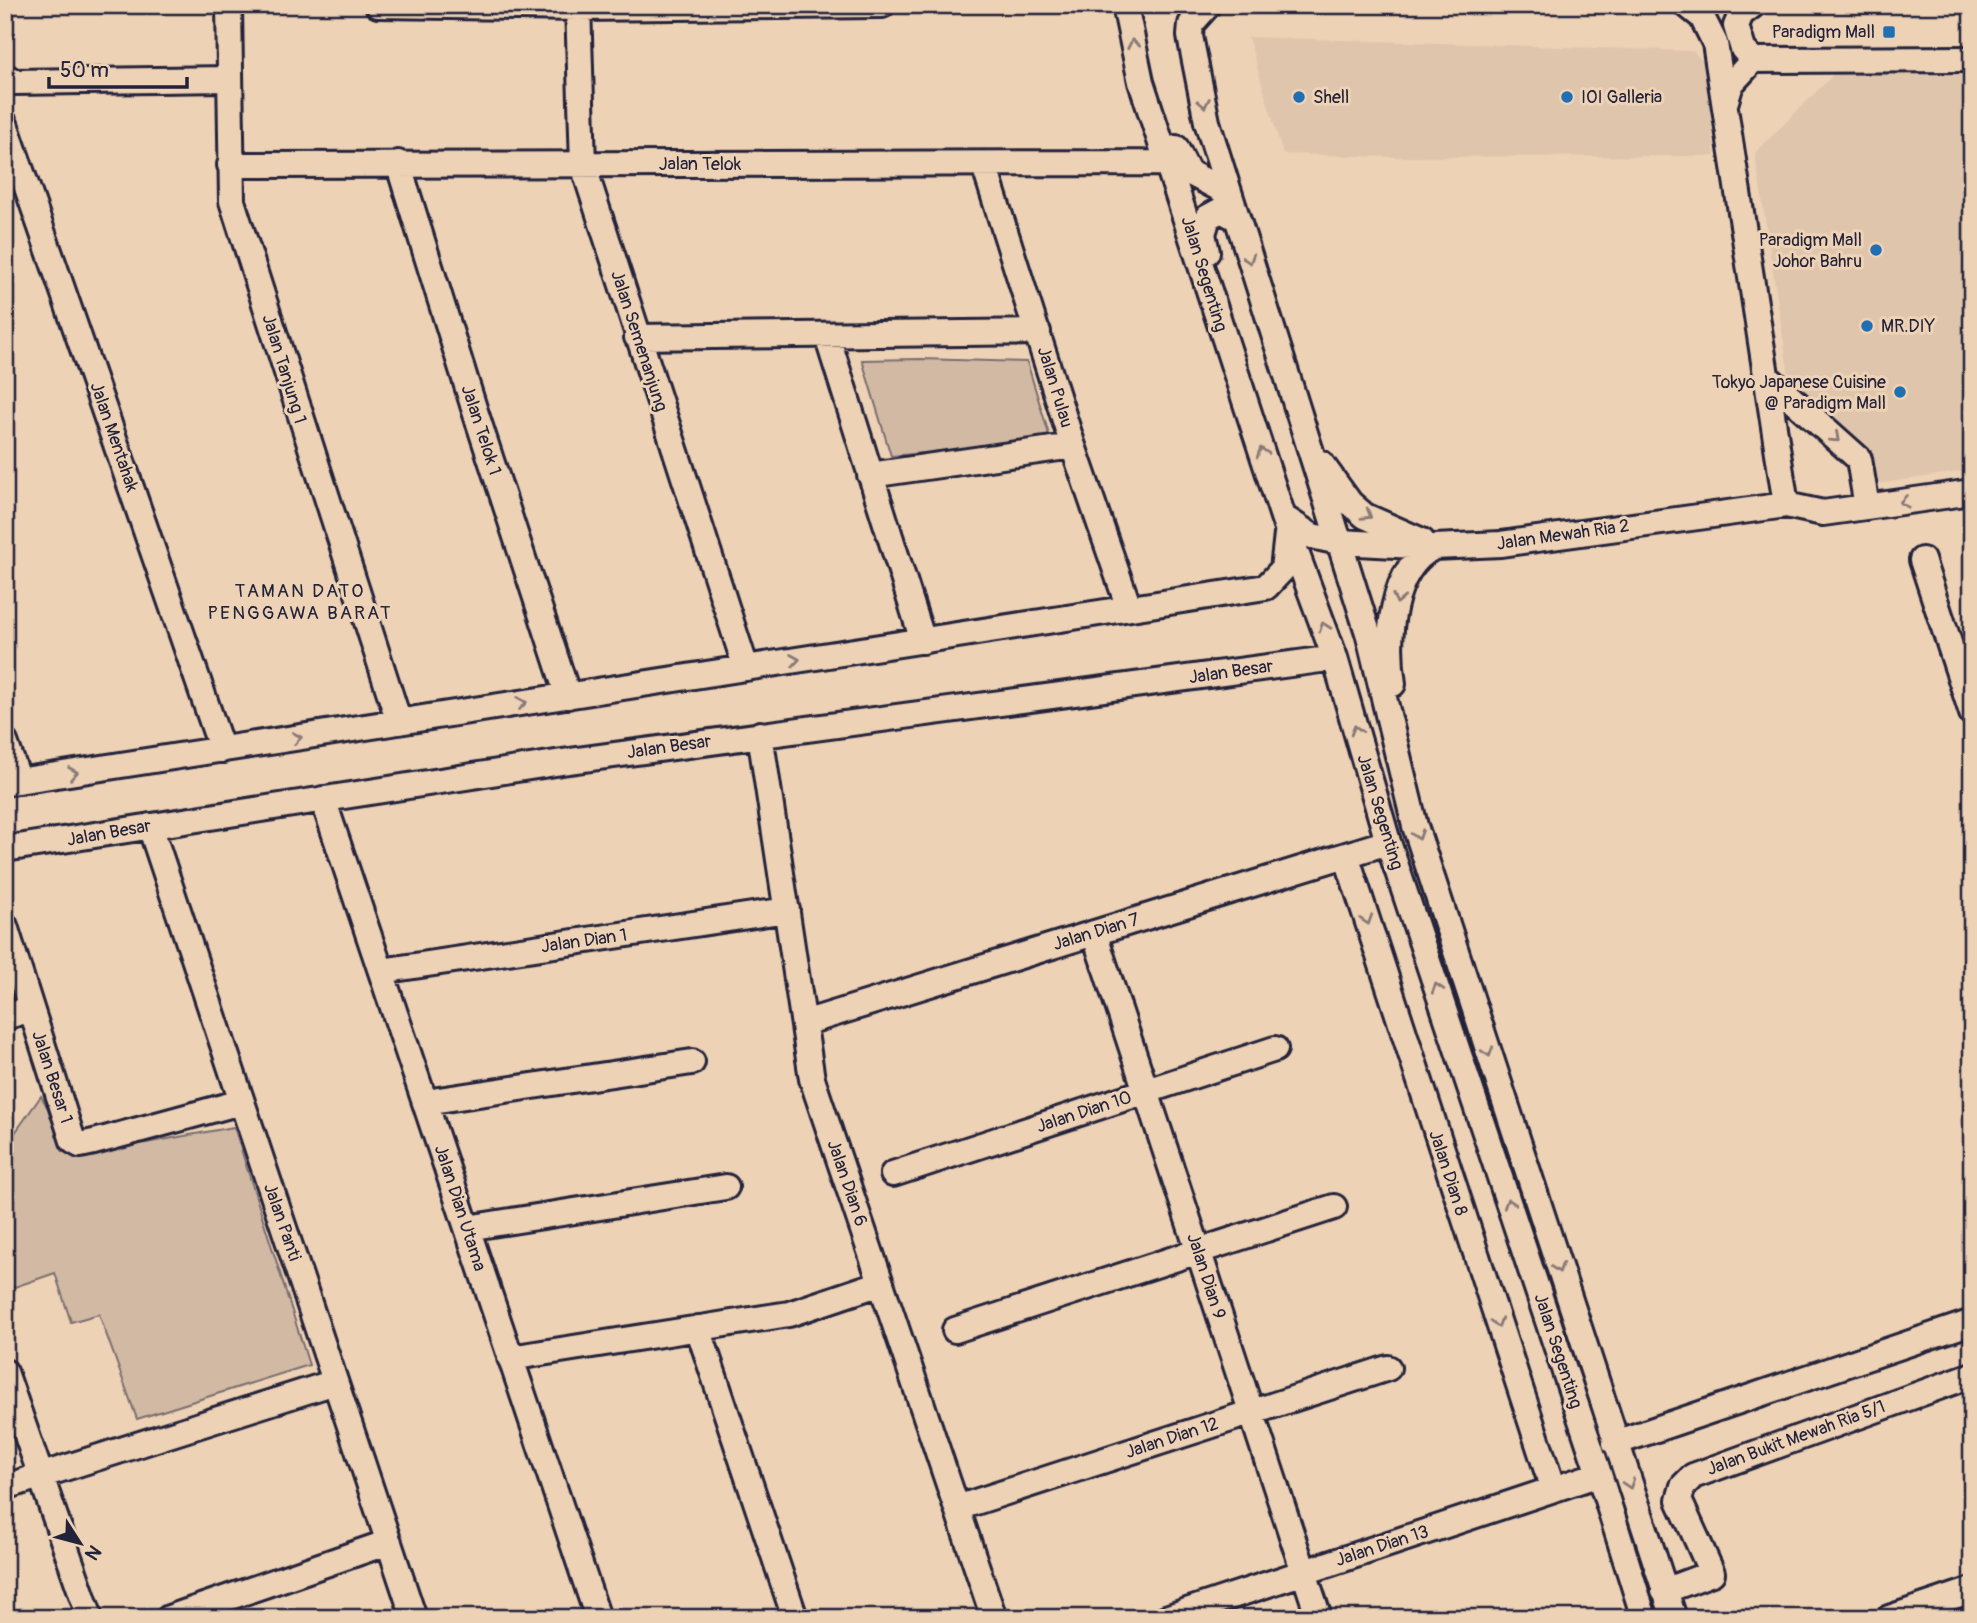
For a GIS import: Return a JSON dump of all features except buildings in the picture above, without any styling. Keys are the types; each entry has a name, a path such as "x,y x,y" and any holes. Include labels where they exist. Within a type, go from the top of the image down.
{"street":[{"name":"Jalan Tanjung 1","path":"229,5 228,79 232,201 399,722"},
{"path":"378,5 882,5"},
{"name":"Jalan Segenting","path":"1125,5 1141,82 1170,163 1285,524 1335,658 1388,842 1599,1474 1644,1618"},
{"name":"Jalan Segenting","path":"1208,5 1191,24 1190,36 1207,122 1369,636 1415,826 1674,1618"},
{"path":"1687,5 1702,17 1715,43 1786,505"},
{"path":"1753,5 1741,14 1736,26 1743,49 1753,60"},
{"name":"Jalan Semenanjung","path":"578,7 583,164 746,668"},
{"path":"1725,105 1731,83 1753,60 1972,59"},
{"path":"5,76 14,82 228,79"},
{"path":"1141,82 1188,172 1228,194"},
{"name":"Jalan Mentahak","path":"5,124 222,750"},
{"name":"Jalan Telok 1","path":"398,163 568,696"},
{"name":"Jalan Telok","path":"230,164 1170,163"},
{"name":"Jalan Pulau","path":"984,164 1073,446 1129,608"},
{"path":"1231,358 1225,315 1203,234 1205,223 1214,213 1227,212 1236,218"},
{"path":"637,337 1038,332"},
{"path":"827,336 923,641"},
{"path":"1767,386 1859,459 1867,508"},
{"path":"1308,445 1350,503 1365,516 1434,547"},
{"path":"870,475 1073,446"},
{"name":"Jalan Mewah Ria 2","path":"1285,524 1312,536 1339,542 1434,547 1501,544 1786,505 1823,513 1972,492"},
{"path":"5,742 12,782 1266,587 1283,569 1285,524"},
{"path":"1312,596 1313,563 1339,542"},
{"path":"1388,842 1399,809 1400,739 1390,667 1397,602 1404,573 1418,555 1434,547"},
{"path":"1922,560 1972,713"},
{"name":"Jalan Besar","path":"5,849 761,734 1335,658"},
{"name":"Jalan Dian 6","path":"761,734 812,1079 994,1618"},
{"name":"Jalan Dian Utama","path":"323,799 598,1618"},
{"name":"Jalan Panti","path":"150,826 414,1618"},
{"name":"Jalan Dian 7","path":"803,1023 1388,842"},
{"name":"Jalan Dian 8","path":"1346,855 1553,1489"},
{"name":"Jalan Dian 1","path":"381,971 787,910"},
{"name":"Jalan Besar 1","path":"5,926 73,1141 80,1145 242,1102"},
{"name":"Jalan Dian 9","path":"1094,933 1319,1618"},
{"path":"5,1017 31,1009"},
{"name":"Jalan Dian 10","path":"893,1174 1275,1049"},
{"path":"425,1102 692,1062"},
{"path":"467,1228 726,1187"},
{"path":"955,1331 1334,1207"},
{"path":"510,1358 789,1314 881,1283"},
{"path":"1615,1443 1972,1322"},
{"path":"698,1328 795,1618"},
{"name":"Jalan Dian 12","path":"957,1508 1388,1368"},
{"path":"5,1372 90,1618"},
{"name":"Jalan Bukit Mewah Ria 5/1","path":"1664,1591 1712,1573 1679,1500 1683,1486 1693,1476 1972,1376"},
{"path":"5,1487 335,1382"},
{"name":"Jalan Dian 13","path":"1166,1618 1599,1474"},
{"path":"169,1618 389,1542"},
{"path":"1889,1618 1972,1590"}],"shaded area":[{"path":"1248,37 1693,51 1705,64 1715,156 1398,157 1283,154"},
{"name":"Paradigm Mall Johor Bahru","path":"1837,71 1972,72 1972,470 1876,484 1870,454 1790,383 1755,153"},
{"path":"862,360 1027,362 1051,441 891,456"},
{"path":"41,1096 75,1156 234,1127 309,1365 137,1419 99,1314 71,1322 55,1273 12,1288 5,1262 5,1147"}],"place":[{"name":"Paradigm Mall","path":"1889,32"},
{"name":"Shell","path":"1299,97"},
{"name":"IOI Galleria","path":"1567,97"},
{"name":"Paradigm Mall Johor Bahru","path":"1876,250"},
{"name":"MR.DIY","path":"1867,326"},
{"name":"Tokyo Japanese Cuisine @ Paradigm Mall","path":"1900,392"}],"district":[{"name":"TAMAN DATO PENGGAWA BARAT","path":"300,602"}]}
